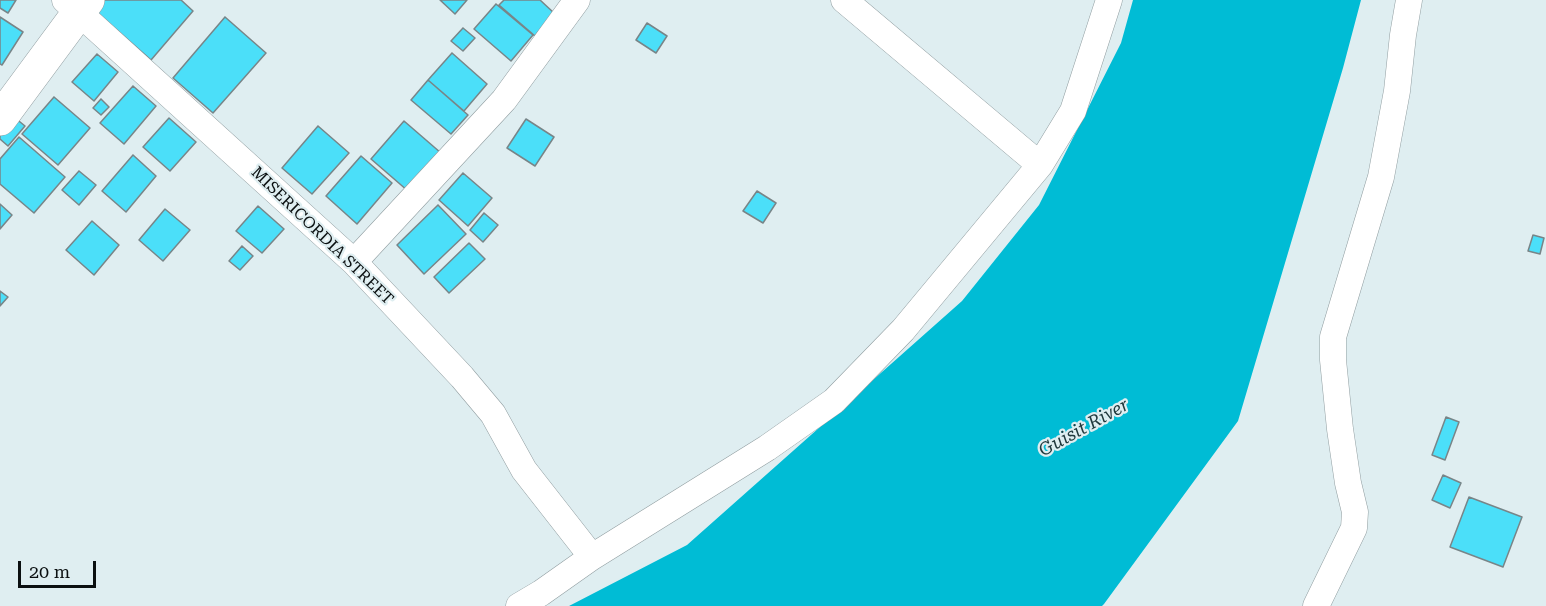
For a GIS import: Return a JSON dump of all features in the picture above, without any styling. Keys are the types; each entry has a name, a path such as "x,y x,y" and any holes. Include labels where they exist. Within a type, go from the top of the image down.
{"main road":[{"path":"0,119 77,4"}],"street":[{"path":"354,262 504,100 577,0"},
{"path":"844,0 1040,165"},
{"path":"519,606 541,594 592,557 767,448 834,401 903,330 1040,165 1073,111 1109,0"},
{"path":"1316,606 1354,528 1355,512 1340,429 1333,337 1381,177 1397,90 1409,0"},
{"name":"MISERICORDIA STREET","path":"77,4 354,262 462,377 493,414 524,470 592,557"}],"water":[{"name":"Guisit River","path":"1133,0 1361,0 1238,421 1104,604 1102,606 569,606 687,545 962,301 1039,205 1121,43"}],"building":[{"path":"0,0 16,0 8,13 0,8"},
{"path":"103,0 181,0 193,11 151,60 94,10"},
{"path":"440,0 467,0 455,14"},
{"path":"504,0 540,0 554,13 535,36 499,5"},
{"path":"496,4 533,35 511,61 474,29"},
{"path":"0,17 23,32 2,65 0,64"},
{"path":"225,17 266,53 213,113 173,78"},
{"path":"647,23 667,36 656,53 636,40"},
{"path":"463,28 475,38 463,51 451,41"},
{"path":"452,53 487,84 464,111 428,80"},
{"path":"97,54 118,72 94,101 72,82"},
{"path":"428,80 468,115 451,134 411,100"},
{"path":"133,86 156,106 124,144 100,123"},
{"path":"54,97 90,128 58,165 22,134"},
{"path":"101,99 109,107 101,115 93,108"},
{"path":"14,117 25,126 8,146 0,139 0,134"},
{"path":"169,118 196,142 170,171 143,147"},
{"path":"526,119 554,137 535,166 507,148"},
{"path":"404,121 441,153 408,191 371,159"},
{"path":"318,126 349,153 312,194 282,168"},
{"path":"19,137 65,177 34,213 0,184 0,159"},
{"path":"133,155 156,176 126,212 102,191"},
{"path":"361,156 392,183 357,224 326,196"},
{"path":"79,171 96,185 79,205 62,190"},
{"path":"463,173 492,198 468,226 439,200"},
{"path":"757,191 776,203 763,223 743,211"},
{"path":"0,204 12,215 0,229"},
{"path":"438,205 466,234 424,274 397,245"},
{"path":"258,206 284,229 262,253 236,231"},
{"path":"165,209 190,230 163,261 139,240"},
{"path":"484,213 498,225 483,242 470,230"},
{"path":"92,221 119,245 94,275 66,250"},
{"path":"1533,235 1544,238 1540,254 1528,251"},
{"path":"469,243 485,259 449,293 434,277"},
{"path":"242,246 253,256 240,270 229,261"},
{"path":"0,291 8,297 0,306"},
{"path":"1446,417 1459,422 1445,460 1432,455"},
{"path":"1443,475 1461,483 1450,508 1432,500"},
{"path":"1469,497 1522,517 1503,567 1450,547"}]}
